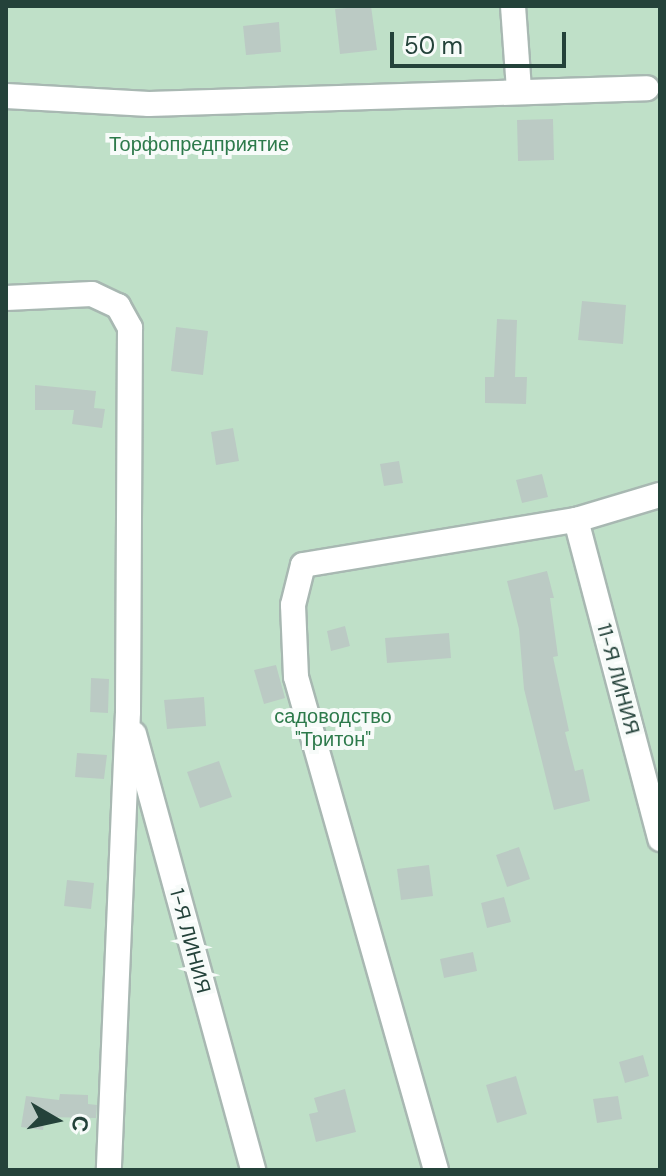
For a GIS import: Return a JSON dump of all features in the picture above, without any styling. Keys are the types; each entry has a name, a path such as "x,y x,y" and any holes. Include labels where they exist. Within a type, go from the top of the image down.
{"street":[{"path":"513,6 519,90"},
{"path":"6,96 149,104 647,88"},
{"path":"6,298 92,294 118,306 130,328 128,712 109,1170"},
{"path":"436,1170 296,677 293,605 303,565 576,520 660,495"},
{"name":"11-Я ЛИНИЯ","path":"576,520 660,839"},
{"name":"1-Я ЛИНИЯ","path":"128,712 253,1170"}],"green space":[{"name":"садоводство \"Тритон\"","path":"6,6 660,6 660,1170 6,1170"}],"building":[{"path":"371,6 377,50 340,54 335,9"},
{"path":"279,22 281,52 246,55 243,26"},
{"path":"553,119 554,160 518,161 517,120"},
{"path":"582,301 626,305 623,344 578,340"},
{"path":"497,319 517,320 515,377 527,377 526,404 485,403 485,377 494,377"},
{"path":"176,327 208,331 203,375 171,371"},
{"path":"35,385 96,391 94,408 105,409 102,428 72,424 74,410 35,410"},
{"path":"233,428 239,461 216,465 211,432"},
{"path":"399,461 403,483 384,486 380,464"},
{"path":"542,474 548,497 522,503 516,480"},
{"path":"547,571 554,598 550,598 558,656 553,657 569,731 565,732 575,771 583,769 590,801 554,810 524,689 519,629 507,581"},
{"path":"345,626 350,646 331,651 327,631"},
{"path":"449,633 451,658 387,663 385,638"},
{"path":"276,665 285,698 264,704 254,670"},
{"path":"91,678 109,679 108,713 90,712"},
{"path":"204,697 206,726 167,729 164,700"},
{"path":"77,753 107,755 104,779 75,777"},
{"path":"219,761 232,797 200,808 187,772"},
{"path":"519,847 530,879 507,887 496,855"},
{"path":"429,865 433,896 401,900 397,869"},
{"path":"67,880 94,883 91,909 64,906"},
{"path":"504,897 511,922 487,928 481,903"},
{"path":"473,952 477,971 444,978 440,959"},
{"path":"643,1055 649,1076 625,1083 619,1062"},
{"path":"516,1076 527,1114 497,1123 486,1085"},
{"path":"345,1089 356,1132 316,1142 309,1114 318,1112 314,1098"},
{"path":"60,1094 88,1095 88,1104 97,1105 96,1118 45,1117 43,1130 21,1127 26,1096 59,1100"},
{"path":"618,1096 622,1119 597,1123 593,1099"}],"park label":[{"name":"Торфопредприятие","path":"199,144"}]}
